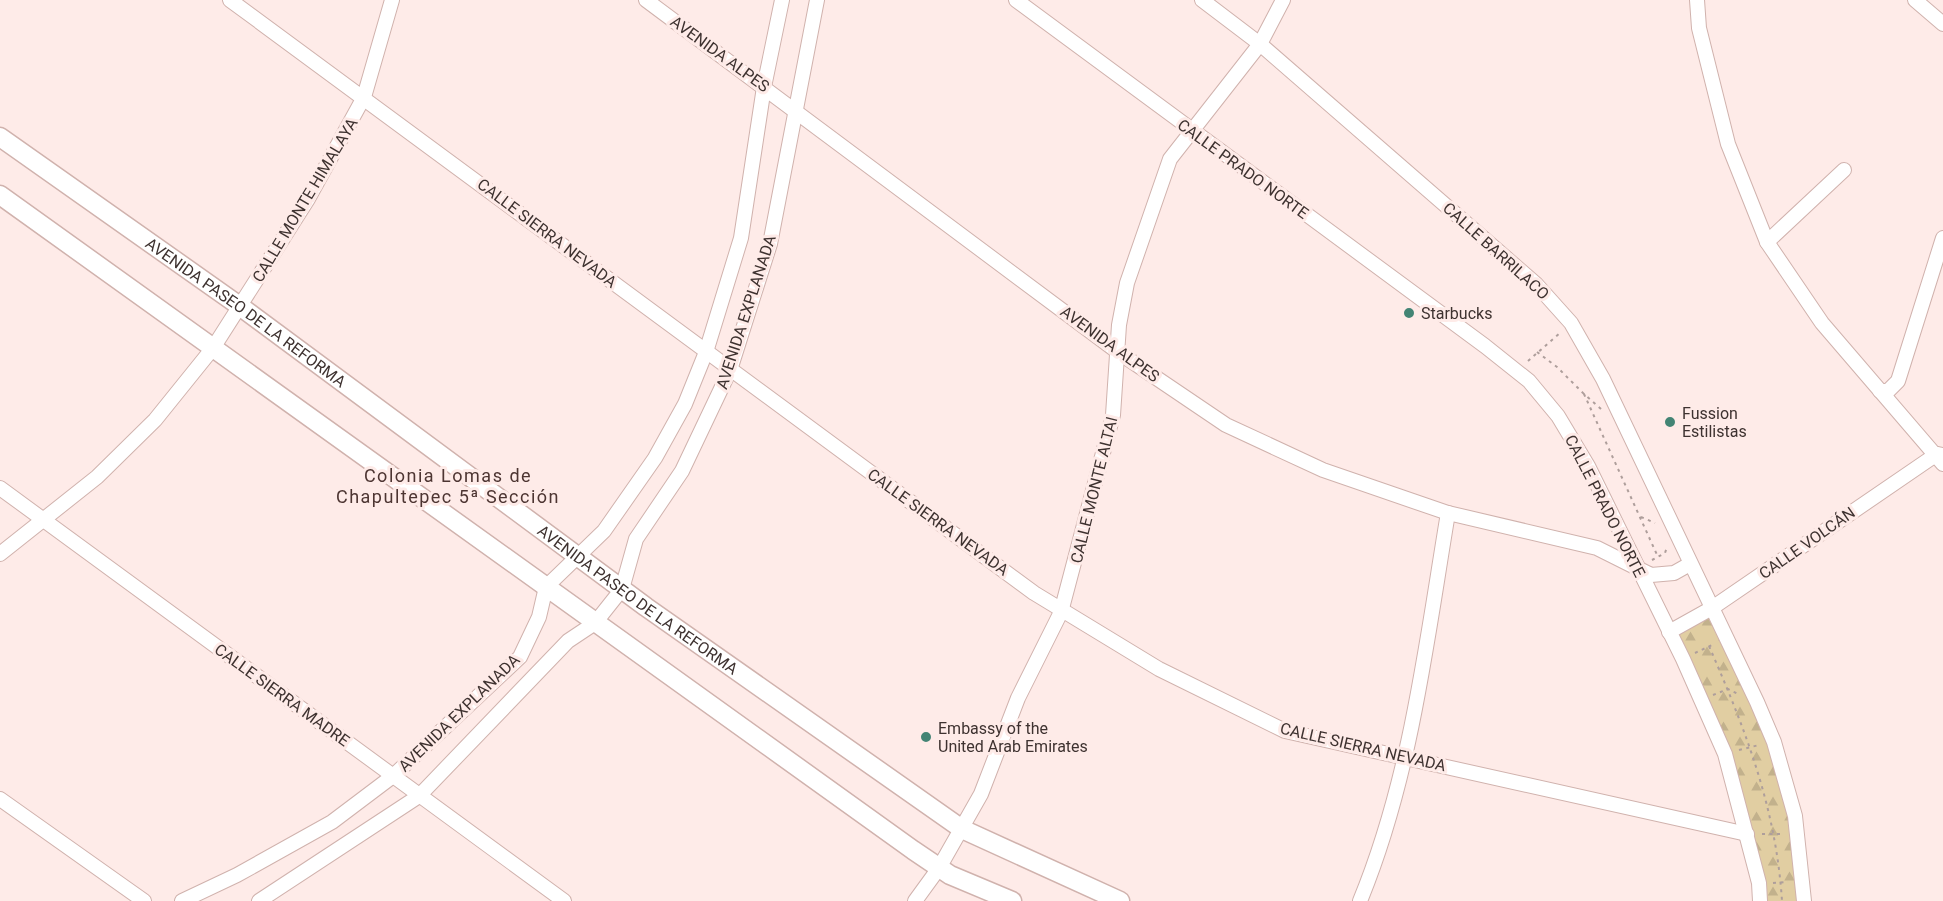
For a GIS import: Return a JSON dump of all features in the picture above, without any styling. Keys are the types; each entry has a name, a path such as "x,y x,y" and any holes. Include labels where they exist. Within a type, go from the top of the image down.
{"main road":[{"name":"AVENIDA PASEO DE LA REFORMA","path":"0,137 241,307 622,589 963,829 1120,901"},
{"path":"0,195 939,868 1012,901"}],"street":[{"name":"CALLE SIERRA NEVADA","path":"230,0 1061,612 1159,669 1285,731 1747,834"},
{"name":"CALLE MONTE HIMALAYA","path":"0,554 97,477 155,420 213,348 308,199 364,97 392,0"},
{"name":"AVENIDA ALPES","path":"646,0 1118,352 1226,425 1323,470 1448,513 1597,548 1639,563 1651,575 1662,576 1674,573 1690,564"},
{"name":"AVENIDA EXPLANADA","path":"182,901 237,875 332,822 393,776 520,657 539,616 546,586 604,531 655,458 685,404 706,352 741,238 764,87 782,0"},
{"name":"AVENIDA EXPLANADA","path":"259,901 419,796 568,641 595,623 622,589 636,539 682,471 730,370 770,244 817,0"},
{"name":"CALLE PRADO NORTE","path":"1016,0 1517,371 1558,416 1588,466 1639,563 1725,754 1759,883 1760,901"},
{"name":"CALLE BARRILACO","path":"1202,0 1260,44 1536,284 1571,324 1603,379 1712,609"},
{"name":"CALLE MONTE ALTAI","path":"915,901 939,868 981,794 1018,698 1061,612 1113,415 1127,283 1170,159 1190,130 1260,44 1283,0"},
{"path":"1697,0 1699,28 1728,144 1767,242 1822,324 1941,457"},
{"path":"1915,0 1943,24"},
{"path":"1767,242 1844,170"},
{"path":"1880,391 1888,391 1898,381 1943,238"},
{"name":"CALLE VOLCÁN","path":"1669,632 1712,609 1941,457"},
{"name":"CALLE SIERRA MADRE","path":"0,488 564,901"},
{"path":"1360,901 1376,863 1406,758 1448,513"},
{"path":"1712,609 1728,638 1774,742 1795,816 1804,901"},
{"path":"0,799 144,901"}],"path":[{"path":"1517,371 1571,324"},
{"path":"1537,352 1557,366 1584,394 1625,427"},
{"path":"1584,394 1617,472 1641,517 1658,557"},
{"path":"1641,517 1662,526 1668,517"},
{"path":"1639,563 1665,553 1668,544"},
{"path":"1683,659 1728,638"},
{"path":"1709,646 1750,746 1776,834 1782,901"},
{"path":"1702,700 1728,689 1757,702"},
{"path":"1725,754 1750,746 1774,742"},
{"path":"1747,834 1798,836"},
{"path":"1759,883 1803,881"}],"green space":[{"path":"1712,608 1728,638 1795,816 1804,901 1760,901 1725,754 1669,632"}],"place":[{"name":"Starbucks","path":"1409,313"},
{"name":"Fussion Estilistas","path":"1670,422"},
{"name":"Embassy of the United Arab Emirates","path":"926,737"}],"district":[{"name":"Colonia Lomas de Chapultepec 5ª Sección","path":"448,485"}]}
